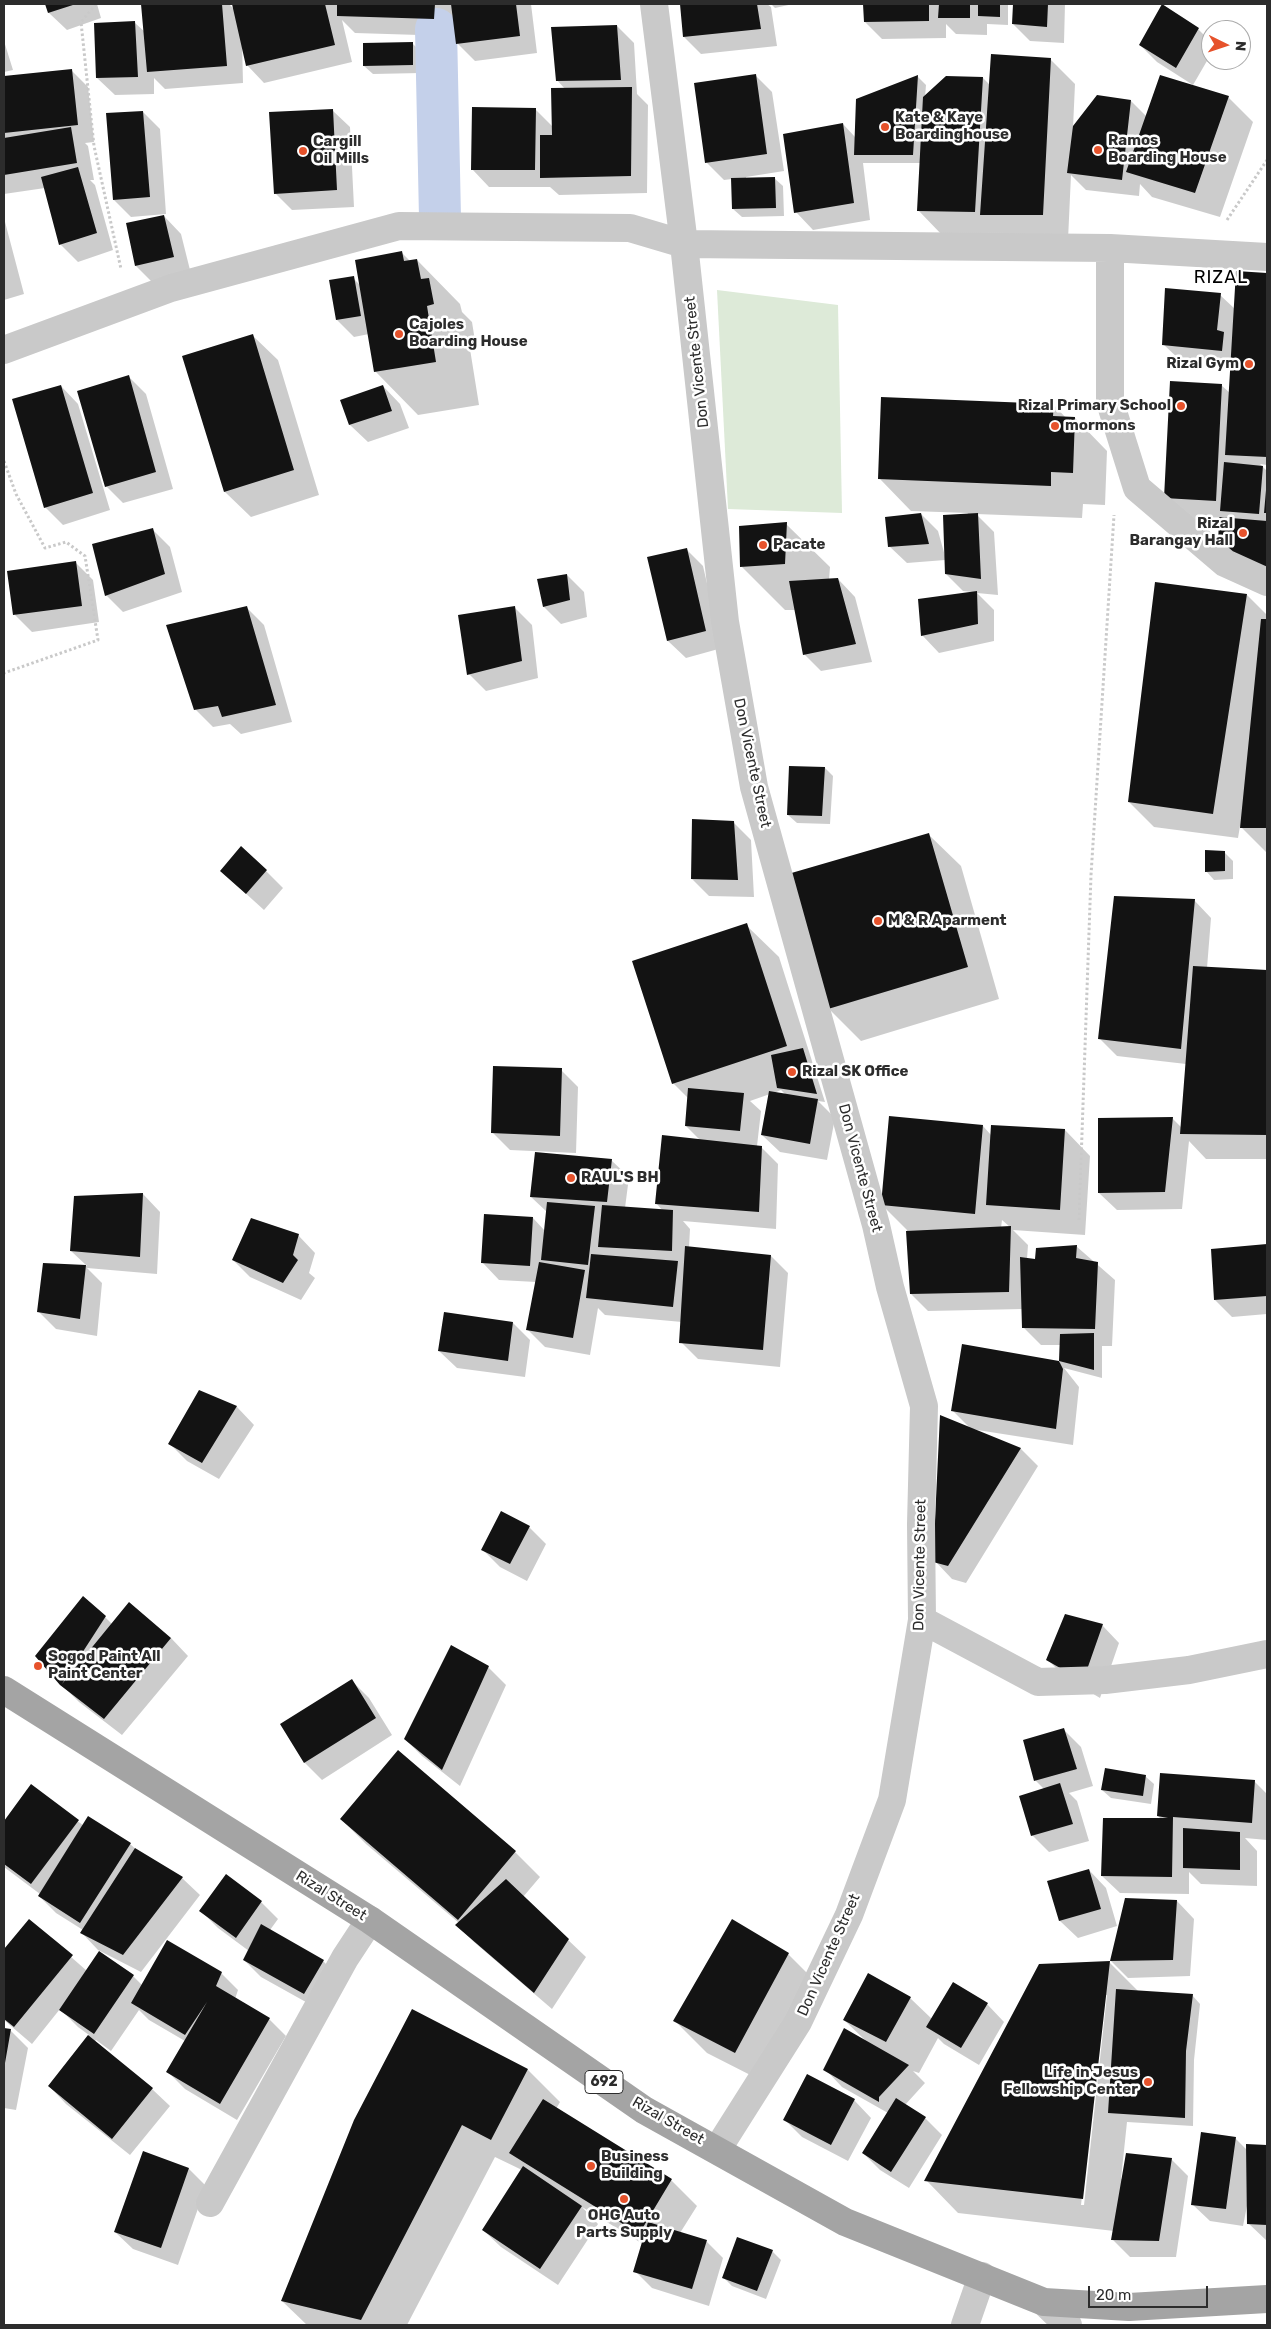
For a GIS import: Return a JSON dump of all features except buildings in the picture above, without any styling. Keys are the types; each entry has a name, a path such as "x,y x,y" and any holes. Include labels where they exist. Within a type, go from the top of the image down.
{"main road":[{"name":"Rizal Street","path":"4,1690 370,1920 644,2110 845,2222 1044,2302 1129,2307 1267,2299"}],"street":[{"name":"Don Vicente Street","path":"654,4 684,244 725,622 754,788 876,1225 890,1288 924,1406 921,1524 922,1620 892,1800 849,1915 798,2022 717,2150"},
{"path":"4,350 171,288 399,226 630,228 684,244 1110,248 1267,257"},
{"path":"1110,248 1110,402 1137,488 1225,563 1267,582"},
{"path":"922,1620 1038,1682 1105,1680 1189,1670 1267,1654"},
{"path":"210,2203 345,1958 370,1920"},
{"path":"965,2325 982,2276"},
{"path":"1044,2302 1068,2325"}],"path":[{"path":"97,4 81,22 94,146 130,303"},
{"path":"1204,253 1267,160"},
{"path":"4,461 16,494 45,548 66,542 86,556 98,640 4,673"},
{"path":"1079,1220 1091,875 1114,514 1137,488"}],"green space":[{"path":"717,290 838,305 842,513 728,509"}],"waterway":[{"path":"436,29 440,218"}],"place":[{"name":"Kate & Kaye Boardinghouse","path":"885,127"},
{"name":"Ramos Boarding House","path":"1098,150"},
{"name":"Cargill Oil Mills","path":"303,151"},
{"name":"Cajoles Boarding House","path":"399,334"},
{"name":"Rizal Gym","path":"1249,364"},
{"name":"Rizal Primary School","path":"1181,406"},
{"name":"mormons","path":"1055,426"},
{"name":"Rizal Barangay Hall","path":"1243,533"},
{"name":"Pacate","path":"763,545"},
{"name":"M & R Aparment","path":"878,921"},
{"name":"Rizal SK Office","path":"792,1072"},
{"name":"RAUL'S BH","path":"571,1178"},
{"name":"Sogod Paint All Paint Center","path":"38,1666"},
{"name":"Life in Jesus Fellowship Center","path":"1148,2082"},
{"name":"Business Building","path":"591,2166"},
{"name":"OHG Auto Parts Supply","path":"624,2199"}],"district":[{"name":"RIZAL","path":"1221,278"}]}
